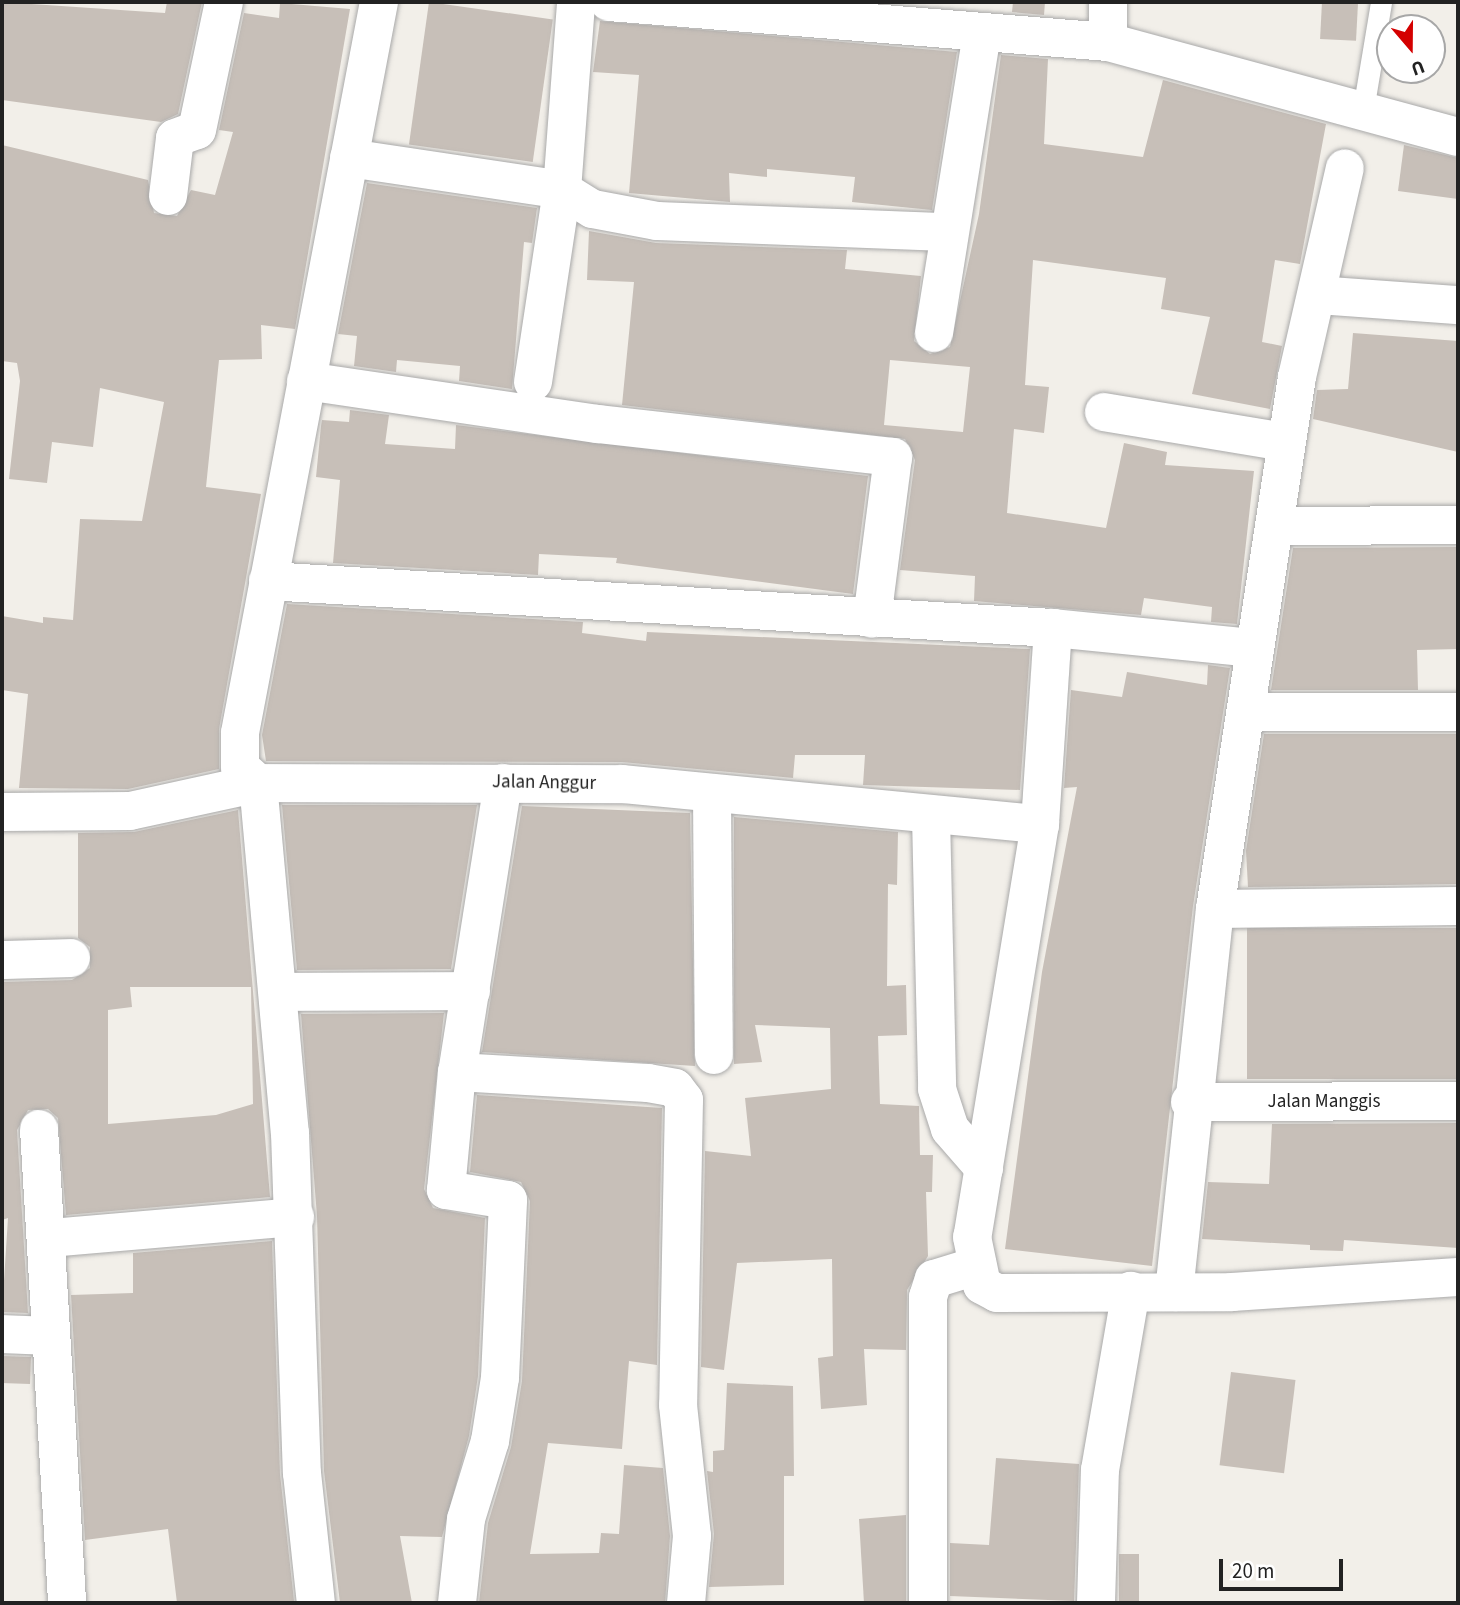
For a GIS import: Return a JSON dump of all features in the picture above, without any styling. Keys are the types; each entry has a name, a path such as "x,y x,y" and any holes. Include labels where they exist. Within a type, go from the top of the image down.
{"street":[{"path":"169,196 175,138 197,130 224,2"},
{"path":"316,1603 302,1474 295,1217 278,992 258,783 240,767 240,733 379,2"},
{"path":"533,382 562,190 576,2"},
{"path":"608,2 1108,42 1362,116 1458,137"},
{"path":"1108,2 1108,42"},
{"path":"934,332 947,232 982,34"},
{"path":"349,158 562,190 593,209 657,221 947,232"},
{"path":"1174,1292 1190,1102 1215,909 1276,526 1286,442 1345,168"},
{"path":"1317,295 1458,305"},
{"path":"306,381 598,424 893,457 872,619"},
{"path":"1104,412 1286,442"},
{"path":"1276,526 1458,525"},
{"path":"268,581 1053,628 1255,648"},
{"path":"1053,628 1040,824 984,1168 973,1267 982,1285 998,1293 1174,1292 1458,1277"},
{"path":"1247,712 1458,712"},
{"name":"Jalan Anggur","path":"2,812 130,811 258,783 503,783 712,793 931,816 1040,824"},
{"path":"457,1603 466,1519 490,1441 500,1378 508,1200 446,1190 457,1072 503,783"},
{"path":"712,793 714,1055"},
{"path":"931,816 937,1089 950,1129 984,1168"},
{"path":"1215,909 1458,906"},
{"path":"2,960 71,958"},
{"path":"278,992 471,991"},
{"path":"457,1072 648,1083 675,1088 684,1100 678,1405 692,1536 686,1603"},
{"name":"Jalan Manggis","path":"1190,1102 1458,1101"},
{"path":"39,1129 50,1238 51,1336 67,1603"},
{"path":"50,1238 295,1217"},
{"path":"928,1603 928,1297 934,1279 973,1267"},
{"path":"1096,1603 1100,1470 1130,1291"},
{"path":"2,1334 51,1336"}],"lane":[{"path":"1362,116 1381,2"}],"building":[{"path":"2,2 165,13 167,2 202,2 178,114 161,122 2,100"},
{"path":"429,2 553,19 533,162 409,145"},
{"path":"1013,2 1045,2 1044,15 1012,12"},
{"path":"1322,2 1358,4 1356,41 1320,39"},
{"path":"280,3 350,9 295,329 261,325 262,359 219,360 206,487 261,494 219,729 219,769 128,789 19,788 28,694 2,690 2,616 43,623 43,617 73,620 80,519 142,521 164,402 100,388 93,447 52,442 47,483 9,479 20,381 17,363 2,361 2,145 148,180 154,213 177,216 191,190 215,195 233,132 219,130 244,13 279,18"},
{"path":"600,21 957,52 932,210 852,202 855,177 767,169 767,177 729,173 730,202 629,193 639,75 593,72"},
{"path":"1001,55 1048,59 1044,144 1143,157 1163,80 1326,124 1300,264 1275,260 1262,342 1282,346 1270,409 1192,394 1210,317 1161,309 1166,278 1033,260 1025,385 1049,387 1044,433 1014,429 1007,513 1106,528 1124,443 1167,452 1165,465 1254,471 1237,624 1211,622 1212,607 1144,598 1141,615 974,601 975,576 900,570 915,460 905,439 622,405 634,282 587,280 589,231 656,243 847,250 845,269 921,276 914,341 930,354 950,347 979,214","holes":["890,360 970,367 963,432 884,425"]},
{"path":"1404,145 1458,158 1458,199 1398,191"},
{"path":"367,183 537,208 532,243 524,242 512,389 459,381 460,366 397,360 396,372 354,366 357,336 338,334"},
{"path":"1353,333 1458,341 1458,452 1313,419 1317,390 1348,389"},
{"path":"350,410 389,415 385,444 455,449 456,425 868,476 853,594 616,563 617,558 539,554 538,575 333,563 340,480 316,477 321,426 322,420 349,422"},
{"path":"1458,547 1458,649 1417,650 1418,690 1271,690 1293,548"},
{"path":"287,604 583,622 582,633 646,641 647,632 1030,649 1020,790 863,785 865,755 795,755 793,778 622,762 266,761 262,735"},
{"path":"1208,665 1230,668 1193,906 1152,1266 1005,1249 1042,972 1077,787 1064,788 1071,690 1122,697 1127,672 1207,685"},
{"path":"1264,734 1458,734 1458,884 1248,887 1246,851"},
{"path":"282,805 477,805 451,969 297,970"},
{"path":"522,806 690,813 695,1066 482,1052"},
{"path":"238,810 270,1197 66,1215 58,1118 48,1109 28,1110 17,1130 28,1313 2,1312 8,1218 2,1220 2,982 72,980 90,968 90,947 78,938 78,833 134,832","holes":["130,987 251,987 253,1104 216,1115 108,1124 108,1010 132,1007"]},
{"path":"734,817 898,832 897,885 888,884 887,986 906,985 907,1035 878,1036 880,1104 919,1106 920,1155 933,1155 932,1192 926,1192 928,1256 907,1290 906,1350 864,1349 867,1405 821,1409 818,1358 833,1356 832,1259 737,1263 724,1370 701,1367 705,1151 751,1156 745,1098 831,1089 830,1028 755,1025 762,1062 734,1064"},
{"path":"1247,928 1458,928 1458,1079 1247,1079"},
{"path":"444,1013 424,1189 433,1208 485,1218 478,1376 469,1436 442,1537 400,1536 412,1603 340,1603 324,1471 317,1216 301,1014"},
{"path":"477,1095 662,1108 657,1365 629,1361 622,1449 548,1443 530,1554 599,1553 601,1533 619,1534 624,1465 663,1468 670,1536 665,1603 479,1603 488,1523 511,1447 522,1381 530,1201 521,1182 470,1172"},
{"path":"1458,1123 1458,1248 1344,1240 1343,1251 1310,1250 1310,1245 1202,1239 1208,1182 1269,1184 1272,1124"},
{"path":"272,1241 280,1474 294,1601 177,1603 168,1529 85,1540 71,1295 133,1293 133,1253"},
{"path":"2,1356 31,1357 30,1384 2,1383"},
{"path":"1231,1372 1296,1380 1284,1473 1220,1465"},
{"path":"727,1383 793,1386 794,1476 784,1476 784,1585 709,1587 714,1534 707,1471 713,1472 713,1451 724,1450"},
{"path":"996,1458 1079,1464 1074,1601 950,1596 950,1543 989,1545"},
{"path":"906,1515 906,1603 864,1603 859,1519"},
{"path":"1119,1554 1139,1554 1139,1602 1119,1602"}]}
